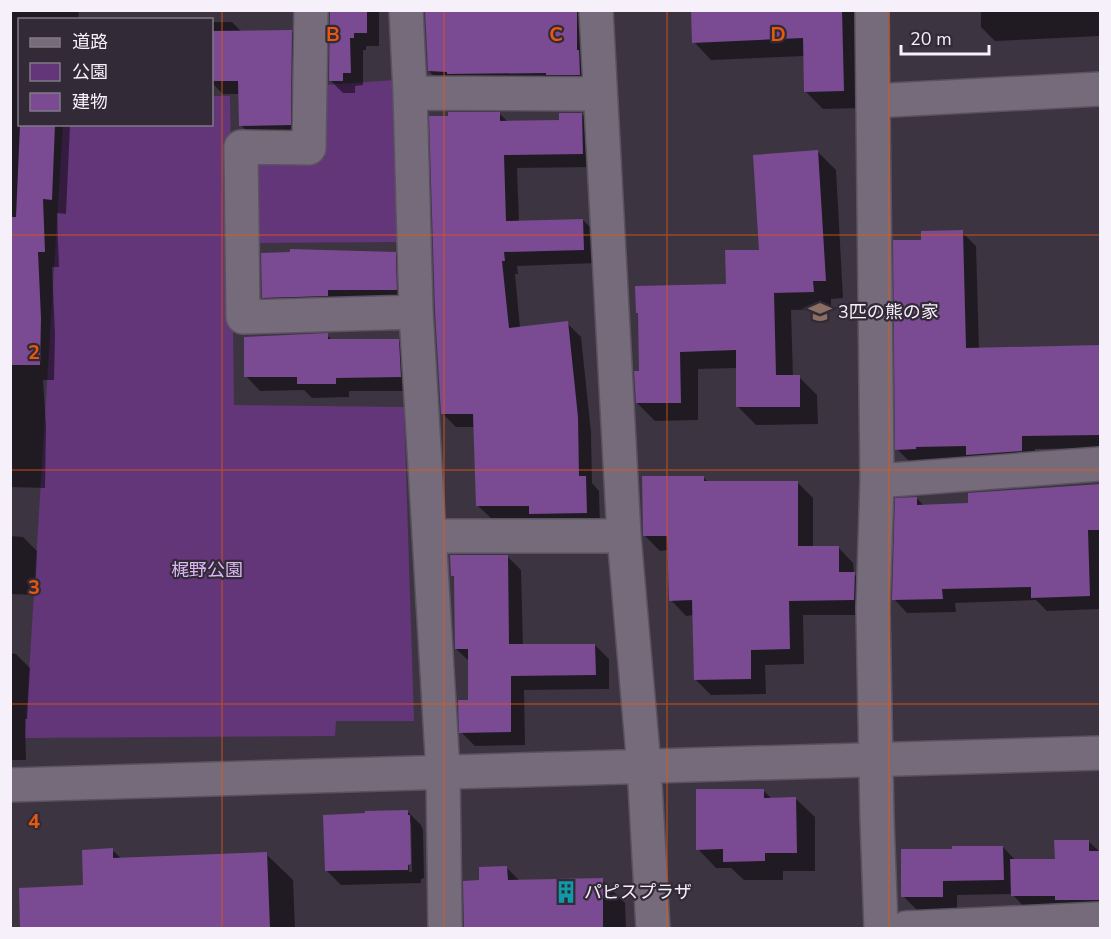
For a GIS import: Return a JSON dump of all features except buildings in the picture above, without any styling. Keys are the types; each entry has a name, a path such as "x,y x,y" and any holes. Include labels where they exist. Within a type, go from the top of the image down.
{"street":[{"path":"311,10 309,148 241,147 243,317 416,312"},
{"path":"406,10 416,312 443,772 445,928"},
{"path":"596,10 624,536 644,766 653,928"},
{"path":"872,10 877,480 873,608 881,928"},
{"path":"873,100 1101,89"},
{"path":"410,93 600,94"},
{"path":"877,480 1101,464"},
{"path":"429,536 624,536"},
{"path":"10,785 1101,753"},
{"path":"906,928 1101,919"}],"green space":[{"path":"395,80 402,242 253,243 254,157 325,158 326,85"},
{"name":"梶野公園","path":"213,96 230,96 234,405 404,407 414,721 336,721 335,736 25,738 63,126 213,126"}],"place":[{"name":"3匹の熊の家","path":"820,312"},
{"name":"パピスプラザ","path":"566,892"}]}
